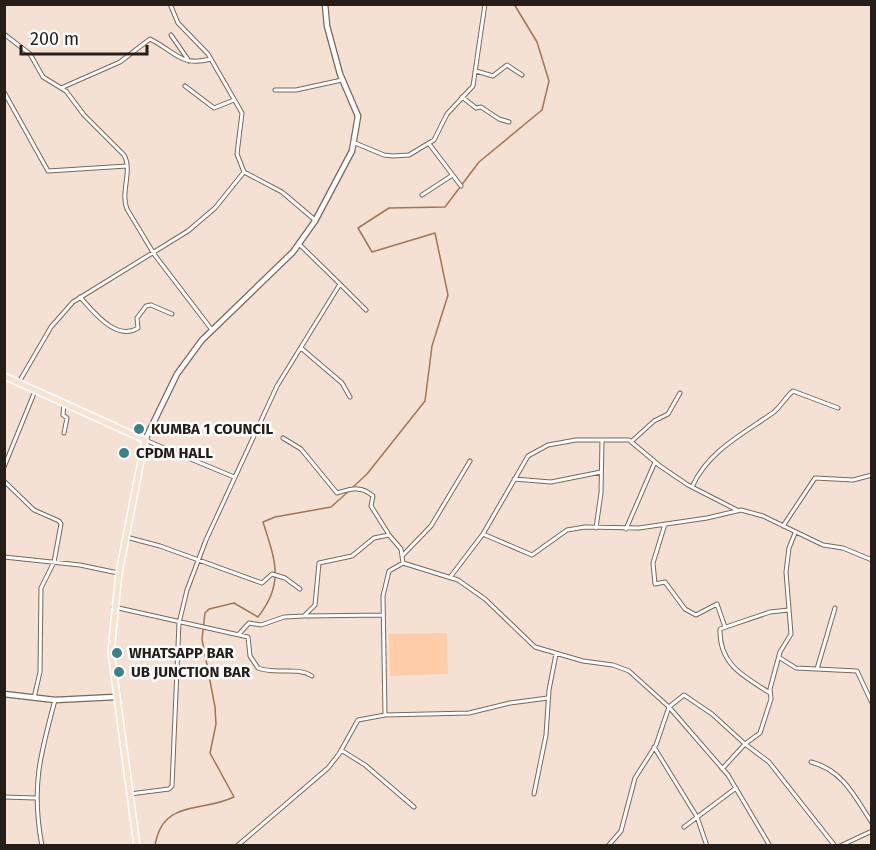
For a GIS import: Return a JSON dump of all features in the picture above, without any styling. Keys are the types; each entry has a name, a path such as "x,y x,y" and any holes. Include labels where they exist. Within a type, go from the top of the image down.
{"main road":[{"path":"4,376 145,440 119,573 111,652 115,697 137,846"}],"street":[{"path":"171,4 178,23 211,59 243,118 237,153 244,172 282,192 315,221"},
{"path":"234,477 145,440 177,374 213,330 261,285 299,244 315,221 355,143 358,116 342,80 327,26 325,4"},
{"path":"355,143 393,156 409,155 430,145 438,135 447,114 473,86 485,4"},
{"path":"4,34 30,54 47,81 61,88 124,155 127,166 125,206 154,254 213,330"},
{"path":"171,35 190,63"},
{"path":"61,88 120,62 150,39 179,59 190,63 211,59"},
{"path":"476,71 493,76 507,65 522,75"},
{"path":"275,90 296,90 342,80"},
{"path":"185,86 214,108 234,100"},
{"path":"4,92 48,171 127,166"},
{"path":"462,97 476,108 481,107 499,119 509,122"},
{"path":"430,145 451,176 461,186"},
{"path":"19,382 51,327 80,297 154,254 188,231 215,208 244,172"},
{"path":"422,195 451,176"},
{"path":"299,244 366,310"},
{"path":"130,794 169,789 172,786 179,623 198,560 234,477 282,378 340,284"},
{"path":"80,297 108,326 114,328 134,330 138,328 137,318 146,306 151,305 172,314"},
{"path":"301,348 342,383 350,397"},
{"path":"4,467 35,389"},
{"path":"692,487 702,467 745,429 776,410 793,392 838,408"},
{"path":"632,441 654,420 671,411 680,393"},
{"path":"64,433 67,418 62,409 65,403"},
{"path":"283,438 302,449 307,460 337,493 355,487 373,495 371,506 389,535 399,546 403,563"},
{"path":"451,576 483,534 528,456 537,449 576,440 632,441 655,462 692,487 737,510 759,515 823,545 843,548 872,560"},
{"path":"596,528 602,440"},
{"path":"402,556 431,526 470,461"},
{"path":"626,529 655,462"},
{"path":"514,479 551,482 601,472"},
{"path":"783,526 815,478 853,480 872,475"},
{"path":"4,481 34,510 61,522 54,562 41,588 40,672 34,698"},
{"path":"483,534 532,555 564,530 626,529 707,518 737,510"},
{"path":"665,524 652,563 655,584 665,582 685,609 696,615 717,603 725,627"},
{"path":"722,769 745,744 760,733 771,699 770,693 781,649 791,634 787,566 795,533"},
{"path":"304,616 315,605 319,563 352,556 372,539 389,535"},
{"path":"126,537 160,546 262,583 272,574 279,575 300,589"},
{"path":"4,557 54,562 119,573"},
{"path":"385,715 383,615 386,576 393,567 403,563 451,576 485,599 528,643 556,654 620,667 644,682 669,707 722,769 736,788 770,846"},
{"path":"114,607 204,629 238,634 248,638 252,661 258,668 269,672 303,672 312,676"},
{"path":"817,670 836,608"},
{"path":"770,693 745,678 726,658 720,646 720,629 770,612 789,610"},
{"path":"238,634 249,622 262,625 284,617 383,615"},
{"path":"534,794 546,735 548,698 556,654"},
{"path":"780,658 793,668 857,671 872,703"},
{"path":"4,694 55,700 115,697"},
{"path":"608,846 621,831 635,778 654,747 669,707 686,695 712,714 771,765 838,846 872,831"},
{"path":"237,846 313,782 341,750 358,720 385,715 469,712 548,698"},
{"path":"42,846 36,798 41,752 55,700"},
{"path":"654,747 697,817 707,846"},
{"path":"341,750 365,765 414,807"},
{"path":"812,762 826,766 847,783 872,823"},
{"path":"684,827 736,788"},
{"path":"4,797 36,798"}],"shaded area":[{"path":"447,633 448,674 390,676 389,634"}],"waterway":[{"path":"353,487 367,474 425,401 432,346 448,295 435,233 372,252 358,228 389,208 445,207 479,162 542,110 549,81 537,42 514,4"},
{"path":"155,846 159,831 174,814 234,797 210,753 216,724 202,639 205,613 209,609 234,603 258,617 272,593 275,582 274,560 263,522 275,517 331,507 349,491"}],"place":[{"name":"KUMBA 1 COUNCIL","path":"139,429"},
{"name":"CPDM HALL","path":"124,453"},
{"name":"WHATSAPP BAR","path":"117,653"},
{"name":"UB JUNCTION BAR","path":"119,672"}]}
